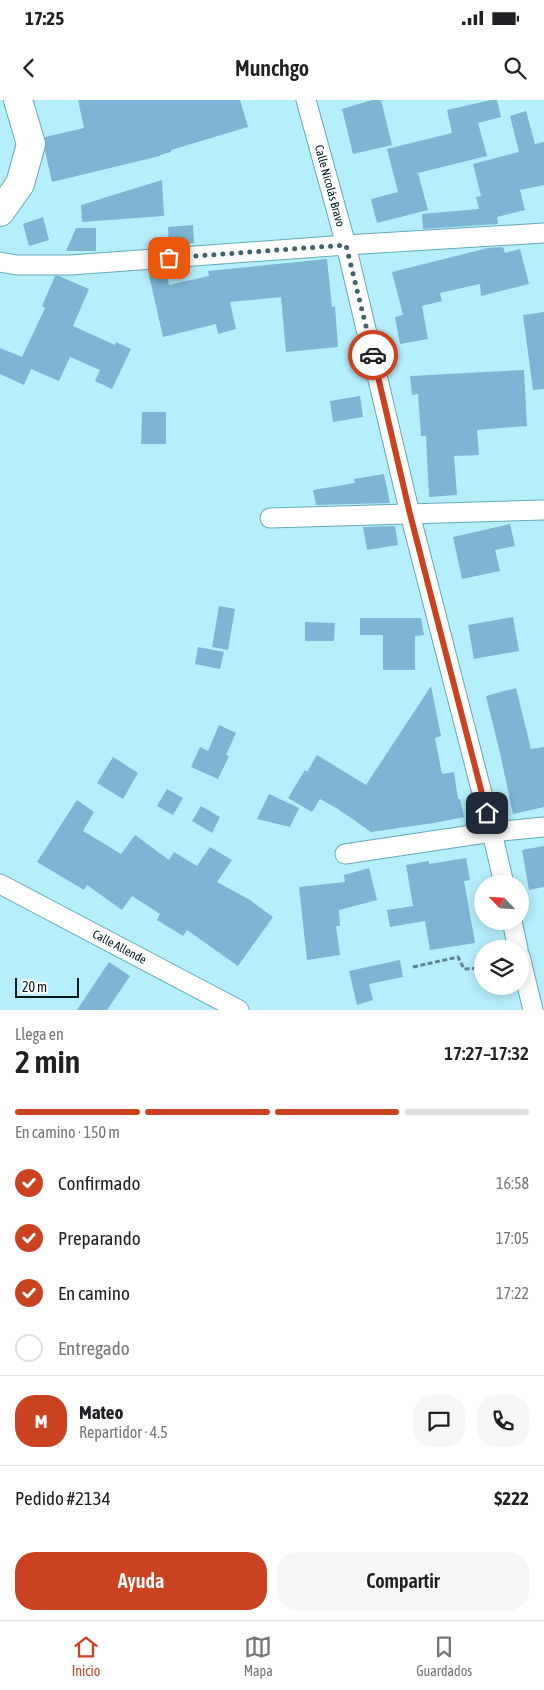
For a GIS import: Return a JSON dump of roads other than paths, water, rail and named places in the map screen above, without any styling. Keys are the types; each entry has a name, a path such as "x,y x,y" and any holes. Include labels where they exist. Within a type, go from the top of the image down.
{"main road":[{"path":"0,212 20,184 31,144 18,100"}],"street":[{"name":"Calle Nicolás Bravo","path":"306,100 346,245 410,514 502,875"},
{"path":"0,262 17,265 71,265 544,233"},
{"path":"270,518 544,510"},
{"path":"345,854 492,832 544,827"},
{"name":"Calle Allende","path":"0,884 239,1010"},
{"path":"529,993 533,1010"}]}
